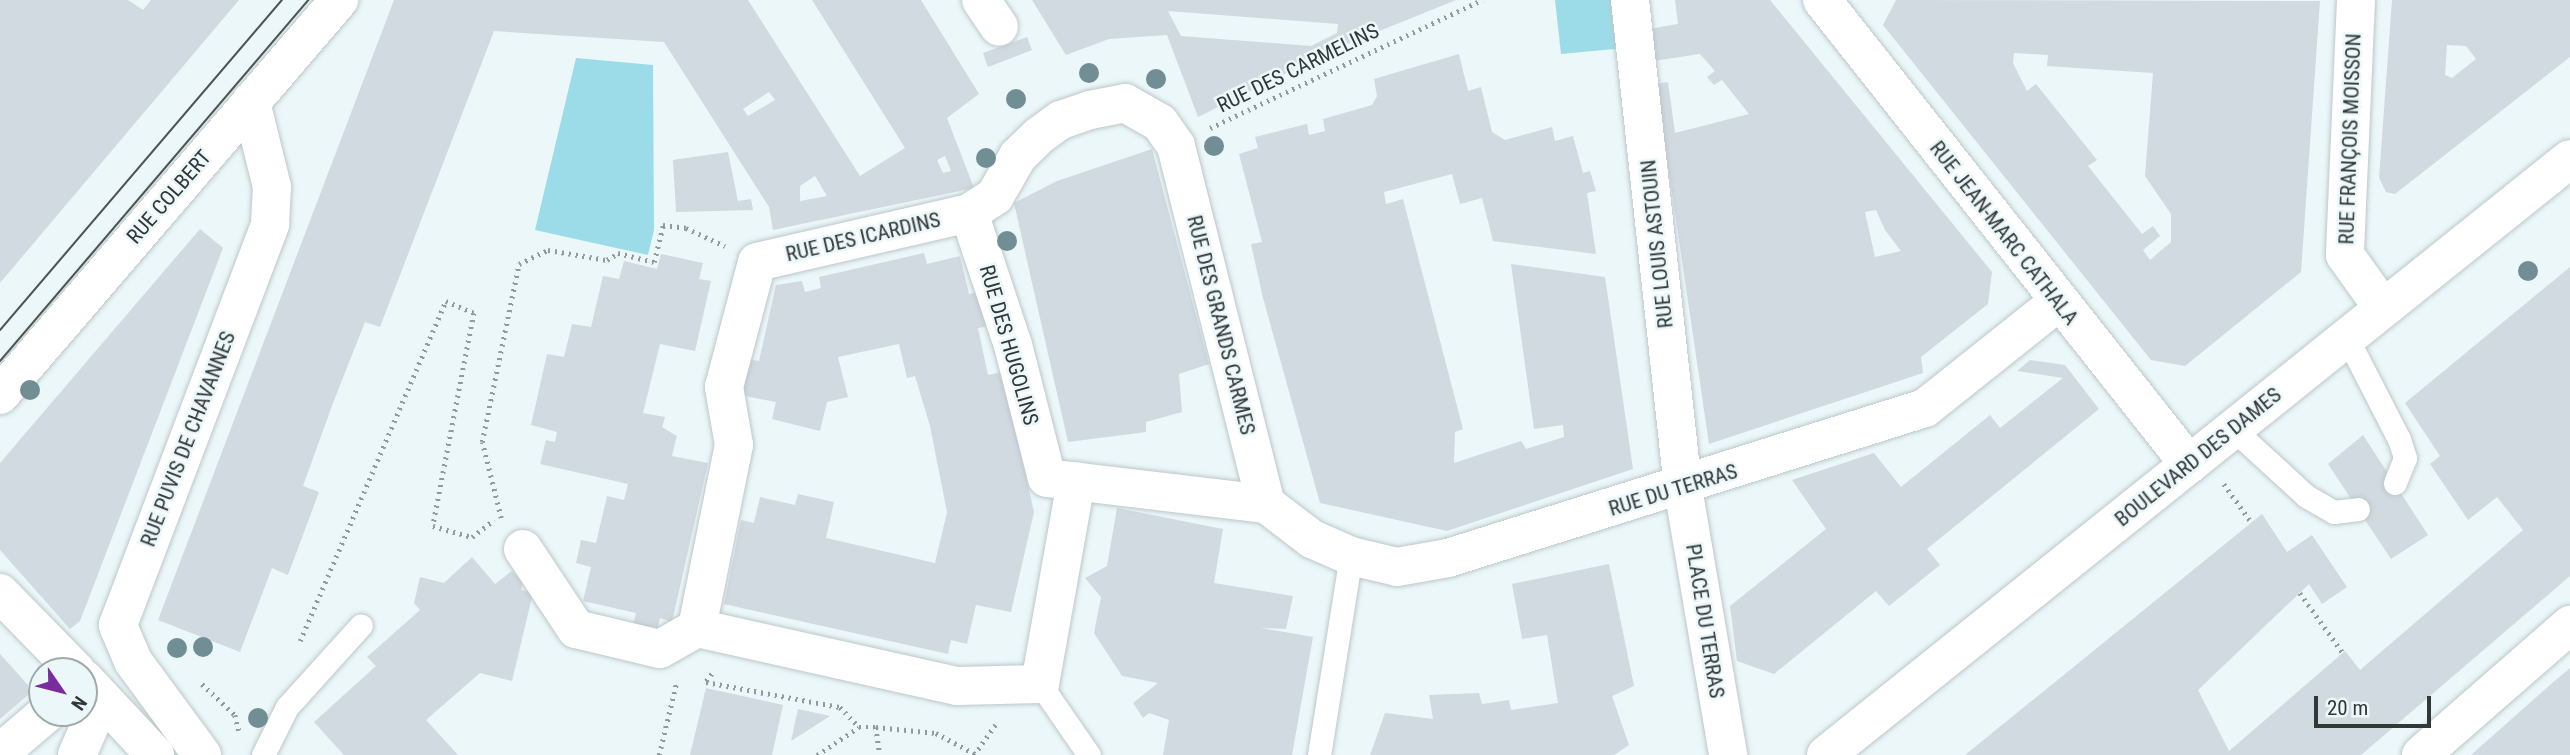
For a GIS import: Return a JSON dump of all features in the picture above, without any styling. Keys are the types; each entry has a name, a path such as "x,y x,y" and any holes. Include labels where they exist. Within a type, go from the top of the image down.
{"street":[{"name":"RUE COLBERT","path":"0,395 339,0"},
{"name":"RUE LOUIS ASTOUIN","path":"1630,0 1683,488"},
{"name":"RUE JEAN-MARC CATHALA","path":"1822,0 2057,303 2189,464"},
{"name":"RUE FRANÇOIS MOISSON","path":"2356,0 2345,255 2384,308"},
{"name":"RUE PUVIS DE CHAVANNES","path":"202,755 133,661 118,625 270,224 272,187 251,102"},
{"path":"969,213 995,196 1018,156 1040,135 1081,113 1125,103 1190,139"},
{"name":"RUE DES GRANDS CARMES","path":"1190,139 1266,504"},
{"name":"BOULEVARD DES DAMES","path":"1826,755 2570,159"},
{"name":"RUE DES ICARDINS","path":"757,261 969,213"},
{"name":"RUE DES HUGOLINS","path":"969,213 1061,480"},
{"path":"693,630 734,445 724,387 757,261"},
{"name":"RUE DU TERRAS","path":"1266,504 1312,539 1352,556 1397,567 1448,558 1683,488 1925,408 2057,303"},
{"path":"523,550 576,629 660,649 693,630 957,685 1040,684 1061,480 1266,504"},
{"name":"PLACE DU TERRAS","path":"1683,488 1728,755"},
{"path":"0,593 62,657"},
{"path":"2434,751 2570,625"},
{"path":"98,695 155,755"},
{"path":"0,753 31,727"},
{"path":"76,755 80,727"}],"lane":[{"path":"2347,338 2399,439 2405,458 2395,483"},
{"path":"2233,429 2306,496 2334,512 2358,509"},
{"path":"1319,755 1352,556"},
{"path":"263,755 287,707 361,625"},
{"path":"1040,684 1089,755"}],"path":[{"name":"RUE DES CARMELINS","path":"1190,139 1482,0"},
{"path":"523,550 500,516 482,442 519,264 548,250 607,260 618,253 653,262 663,225 686,228 757,261"},
{"path":"325,586 446,301 474,313 433,526 472,537 500,516"},
{"path":"2300,593 2343,653"},
{"path":"659,755 693,630"},
{"path":"764,694 841,707 859,727"},
{"path":"817,755 859,727 936,733 975,754"},
{"path":"876,727 880,755"}],"shaded area":[{"path":"1555,0 1622,0 1625,48 1561,54"},
{"path":"576,58 653,65 654,230 648,255 535,230"}],"building":[{"path":"0,0 128,0 143,10 151,0 239,0 0,283"},
{"path":"394,0 748,0 860,176 905,148 812,0 921,0 979,94 947,118 974,188 773,230 769,207 664,42 494,31 380,327 365,322 333,403 303,486 319,492 288,575 272,568 240,652 158,620","holes":["769,92 775,100 748,116 743,109","945,156 951,171 943,173 937,160","815,176 827,196 800,201 800,186"]},
{"path":"1032,0 1456,0 1335,49 1198,117 1167,35 1109,39 1066,55","holes":["1168,11 1338,24 1337,33 1311,46 1181,36"]},
{"path":"1675,0 1770,0 1992,272 1988,304 1921,357 1923,373 1709,444 1656,84 1668,82 1675,133 1749,114 1722,80 1714,85 1707,77 1715,71 1700,54 1653,61 1649,29 1678,24","holes":["1876,210 1885,230 1901,251 1875,257 1865,212"]},
{"path":"1896,0 2320,1 2301,272 2185,366 2151,360 1883,25","holes":["2014,53 2048,55 2047,66 2153,73 2145,176 2171,214 2171,242 2150,260 2143,250 2160,236 2153,226 2142,234 2088,166 2097,160 2036,84 2027,91 2013,63"]},
{"path":"2392,0 2570,0 2570,57 2395,194 2386,192 2379,178","holes":["2447,45 2466,46 2476,59 2452,78 2445,75"]},
{"path":"1027,37 1032,50 988,67 983,53"},
{"path":"1459,54 1468,91 1481,87 1492,132 1505,140 1552,127 1555,141 1573,136 1583,173 1590,171 1596,191 1587,193 1596,254 1493,241 1482,198 1460,204 1452,174 1384,192 1386,204 1403,199 1463,429 1455,432 1454,463 1521,441 1526,449 1564,437 1563,425 1534,429 1511,264 1605,277 1633,469 1447,531 1320,503 1263,298 1251,244 1262,242 1239,154 1258,148 1255,137 1307,124 1309,135 1325,131 1323,119 1372,105 1377,96 1374,79"},
{"path":"1152,149 1209,364 1179,374 1182,412 1146,422 1146,432 1068,442 1014,203 1057,181"},
{"path":"728,152 738,201 751,199 753,210 676,212 673,160"},
{"path":"200,229 223,248 80,621 70,629 0,550 0,463"},
{"path":"924,253 927,264 960,256 969,294 981,291 989,326 978,328 988,375 1002,372 1034,512 1011,612 976,605 967,644 951,640 948,654 724,604 741,520 754,523 760,497 795,505 798,494 834,502 826,538 935,563 947,512 930,426 915,376 907,378 899,344 838,357 848,397 827,402 820,431 772,419 776,402 740,395 748,359 759,361 776,285 802,281 805,292 821,288 819,277"},
{"path":"661,254 703,263 699,279 711,281 695,351 660,344 643,413 665,417 662,427 677,436 672,456 708,463 672,622 660,618 656,636 632,631 636,613 583,601 591,567 576,563 581,540 596,543 607,496 624,500 628,484 540,464 546,440 555,442 557,432 531,425 547,354 564,357 572,324 591,327 603,276 619,279 624,261 657,269"},
{"path":"2570,267 2570,576 2361,755 1965,755 2262,514 2287,552 2312,535 2347,587 2322,604 2309,584 2198,690 2229,751 2345,651 2360,670 2523,530 2497,497 2468,520 2430,464 2440,456 2405,403"},
{"path":"2030,360 2065,365 2099,409 1927,549 1940,565 1889,606 1876,591 1774,674 1737,661 1730,606 1826,529 1792,480 1874,453 1901,487 1990,415 2000,428 2063,378 2017,371"},
{"path":"2363,435 2428,535 2391,559 2328,464"},
{"path":"1117,508 1223,529 1214,583 1293,596 1286,629 1261,628 1313,637 1292,755 1163,755 1169,720 1149,713 1143,718 1133,703 1158,683 1122,676 1094,633 1101,597 1085,578 1107,566"},
{"path":"472,557 495,584 512,571 523,582 521,590 533,593 512,681 480,673 426,720 458,755 344,755 314,722 376,666 367,657 420,610 414,603 420,577 444,583"},
{"path":"1609,564 1634,686 1612,696 1629,745 1614,755 1370,755 1385,713 1433,719 1429,695 1479,693 1482,704 1509,700 1511,710 1558,703 1547,635 1522,639 1512,584"},
{"path":"0,654 28,685 28,695 0,719"},
{"path":"2570,668 2570,755 2471,755 2550,685"},
{"path":"706,688 783,705 772,755 690,755"},
{"path":"798,709 830,716 791,741"}],"tram line":[{"path":"0,330 282,0"},
{"path":"0,361 308,0"}]}
